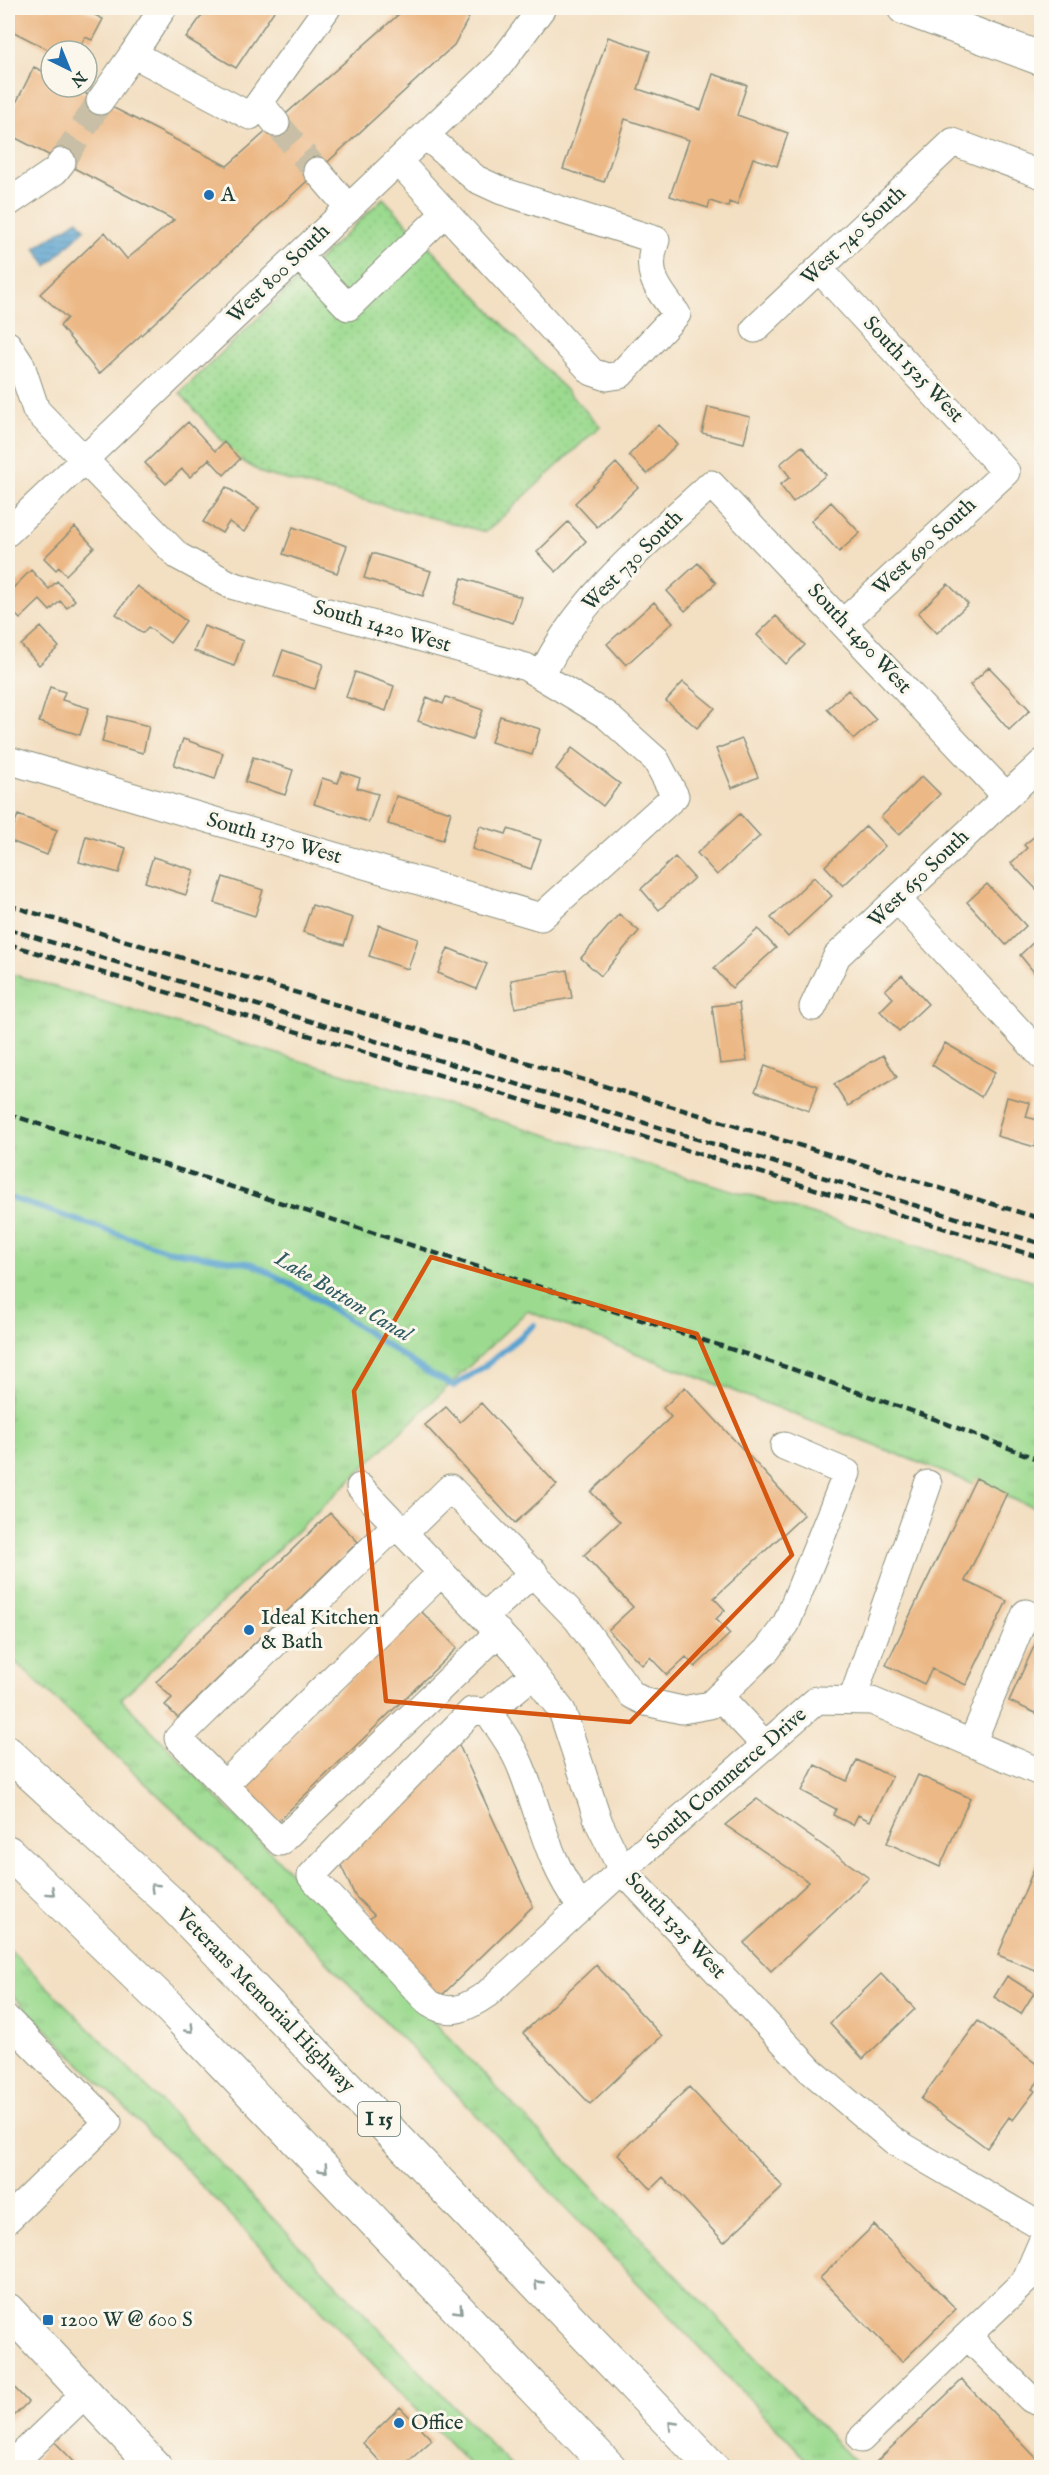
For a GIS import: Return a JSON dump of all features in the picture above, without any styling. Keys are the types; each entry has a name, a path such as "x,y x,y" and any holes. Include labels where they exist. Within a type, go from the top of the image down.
{"main road":[{"path":"904,8 1041,59"},
{"path":"8,1728 38,1779"},
{"name":"Veterans Memorial Highway","path":"8,1753 202,1935 713,2468"},
{"path":"8,1852 171,2009 610,2468"},
{"path":"8,2310 156,2468"}],"street":[{"path":"100,101 163,8"},
{"path":"133,54 250,116 268,113 327,8"},
{"name":"West 800 South","path":"8,532 501,63 542,8"},
{"path":"398,161 592,372 607,377 620,375 678,314 652,277 651,255 656,240 502,191 476,179 425,135"},
{"name":"West 740 South","path":"755,329 953,142 1041,175"},
{"path":"8,203 55,171 62,162"},
{"path":"317,171 349,208"},
{"path":"299,256 348,307 445,213"},
{"name":"South 1525 West","path":"819,269 1006,472"},
{"name":"South 1420 West","path":"8,345 21,365 36,410 178,556 231,585 526,667 606,715 656,760 675,796 541,917"},
{"name":"West 690 South","path":"844,622 1006,472"},
{"name":"West 730 South","path":"542,675 555,648 603,585 711,483"},
{"name":"South 1490 West","path":"711,483 1006,796"},
{"name":"South 1370 West","path":"8,760 541,917"},
{"name":"West 650 South","path":"813,1007 837,957 1041,763"},
{"path":"898,900 1041,1056"},
{"path":"534,1572 491,1625 280,1842 178,1738 400,1529 450,1488 534,1572 577,1619 632,1695 646,1702 682,1710 710,1705 767,1650 786,1624 847,1473 784,1446"},
{"path":"928,1484 862,1701 1040,1769"},
{"name":"South 1325 West","path":"360,1487 491,1625 534,1674 562,1711 600,1823 622,1870 810,2070 894,2141 1041,2227"},
{"path":"224,1785 441,1572"},
{"path":"972,1743 1026,1613"},
{"path":"534,1674 488,1712 514,1752 523,1772 544,1840 565,1883 581,1907"},
{"path":"719,1696 765,1745"},
{"name":"South Commerce Drive","path":"488,1712 472,1712 311,1876 429,2003 446,2010 469,2006 487,1994 622,1870 817,1700 862,1701"},
{"path":"8,2020 108,2122 8,2219"},
{"path":"861,2439 1025,2281 1041,2242"},
{"path":"968,2336 1031,2399 1041,2403"},
{"path":"8,2468 86,2393"}],"highlighted area":[{"path":"431,1257 697,1334 792,1555 630,1722 386,1701 354,1391"}],"green space":[{"path":"383,198 600,426 486,532 264,474 237,458 180,393"},
{"path":"8,973 1041,1283 1041,1510 527,1311 121,1699 295,1877 860,2467 814,2467 233,1865 8,1655"},
{"path":"8,1948 112,2051 512,2467 472,2467 178,2161 8,1991"}],"water":[{"path":"78,220 85,229 47,266 35,248"}],"building":[{"path":"8,8 81,8 103,19 93,39 85,37 84,39 39,39 39,45 8,29"},
{"path":"207,8 276,8 236,68 186,38"},
{"name":"A","path":"402,8 474,8 454,45 99,374 60,326 67,318 40,294 105,232 127,259 174,220 8,134 8,119 34,67 39,69 39,99 96,99 227,166 399,14"},
{"path":"608,37 650,51 638,89 701,110 713,74 747,85 737,115 788,133 777,166 753,158 737,205 729,202 728,207 710,201 708,208 670,196 689,140 625,119 604,182 563,169"},
{"path":"708,407 750,417 744,443 702,433"},
{"path":"188,422 215,451 224,442 240,459 224,475 209,459 190,477 182,469 166,484 145,463"},
{"path":"658,425 677,444 647,474 629,455"},
{"path":"802,446 826,475 793,502 780,485 790,477 780,464"},
{"path":"616,463 638,487 597,527 575,503"},
{"path":"226,487 259,508 244,532 229,522 222,533 203,522"},
{"path":"831,502 860,533 839,552 811,521"},
{"path":"568,522 586,541 556,572 537,552"},
{"path":"75,527 94,547 66,575 59,567 56,570 44,558"},
{"path":"293,527 347,546 337,573 283,554"},
{"path":"372,553 431,571 423,596 364,578"},
{"path":"698,563 716,583 685,611 667,591"},
{"path":"31,570 49,589 57,581 75,600 67,608 60,601 50,611 40,600 20,619 8,607 8,593"},
{"path":"462,578 521,597 513,623 454,604"},
{"path":"948,584 968,604 937,633 918,613"},
{"path":"137,586 186,621 170,643 148,627 143,633 116,614"},
{"path":"654,602 673,622 626,665 607,644"},
{"path":"776,616 805,645 786,664 757,635"},
{"path":"204,626 243,641 234,666 194,651"},
{"path":"41,627 59,647 39,665 21,645"},
{"path":"283,650 323,664 315,689 274,676"},
{"path":"989,667 1030,710 1009,730 970,685"},
{"path":"355,672 394,686 386,711 346,697"},
{"path":"683,682 715,708 697,728 666,701"},
{"path":"50,687 65,692 62,700 89,708 80,735 39,722"},
{"path":"848,690 876,720 854,739 827,709"},
{"path":"427,697 443,704 446,697 483,710 472,740 418,721"},
{"path":"108,716 149,726 143,753 102,742"},
{"path":"500,716 540,729 532,755 491,742"},
{"path":"183,739 223,753 215,779 174,765"},
{"path":"742,739 758,777 732,788 716,749"},
{"path":"572,748 620,784 603,806 556,769"},
{"path":"253,757 293,770 285,795 245,782"},
{"path":"342,772 360,778 357,788 378,794 369,822 314,804 322,778 338,783"},
{"path":"922,776 940,794 899,835 881,817"},
{"path":"396,796 451,812 443,840 388,824"},
{"path":"740,814 760,836 717,875 697,853"},
{"path":"18,815 57,830 47,855 8,840"},
{"path":"480,826 506,834 508,829 541,840 531,869 472,849"},
{"path":"866,826 885,846 843,886 825,866"},
{"path":"1042,830 1042,890 1039,892 1011,863 1027,848 1024,845"},
{"path":"86,836 126,848 119,873 79,862"},
{"path":"153,857 194,870 186,895 145,882"},
{"path":"675,857 694,878 659,910 641,889"},
{"path":"223,877 263,890 255,916 215,903"},
{"path":"814,877 832,896 788,937 771,918"},
{"path":"987,884 1026,926 1006,945 967,902"},
{"path":"312,905 353,918 344,945 303,932"},
{"path":"619,914 639,931 601,976 581,958"},
{"path":"379,925 418,939 408,969 369,956"},
{"path":"758,929 776,948 732,988 714,968"},
{"path":"1038,938 1042,942 1042,982 1020,955"},
{"path":"448,948 487,964 476,989 438,973"},
{"path":"567,970 572,998 515,1008 511,980"},
{"path":"902,975 928,1004 899,1031 880,1011 893,998 885,990"},
{"path":"739,1003 747,1061 720,1064 712,1006"},
{"path":"945,1043 995,1072 981,1097 932,1065"},
{"path":"883,1055 897,1077 848,1106 834,1084"},
{"path":"765,1066 818,1086 809,1111 755,1091"},
{"path":"1007,1097 1030,1103 1026,1117 1042,1121 1035,1147 997,1136"},
{"path":"685,1387 804,1515 714,1598 725,1610 716,1619 730,1634 695,1667 686,1657 667,1675 650,1657 642,1665 608,1630 633,1607 584,1555 620,1522 591,1492 671,1417 663,1408"},
{"path":"481,1403 557,1485 515,1523 425,1425 446,1407 460,1422"},
{"path":"976,1478 1007,1493 965,1581 1007,1601 966,1685 932,1669 924,1684 886,1665"},
{"path":"330,1513 358,1542 178,1718 165,1705 172,1698 156,1682"},
{"path":"421,1611 457,1648 273,1826 237,1789"},
{"path":"1042,1629 1042,1716 1009,1701"},
{"path":"458,1743 533,1906 437,2000 363,1925 374,1915 355,1896 338,1859"},
{"path":"857,1760 892,1777 870,1821 858,1815 853,1825 833,1815 836,1809 802,1791 815,1765 847,1781"},
{"path":"918,1775 970,1798 940,1867 887,1843"},
{"path":"757,1799 869,1878 771,1971 744,1943 809,1882 725,1825"},
{"path":"1042,1852 1042,1973 998,1955"},
{"path":"596,1965 662,2036 590,2104 523,2033"},
{"path":"881,1974 915,2009 863,2059 830,2023"},
{"path":"1007,1976 1034,1993 1021,2014 994,1997"},
{"path":"978,2021 1042,2068 1042,2077 1032,2089 1035,2091 1013,2120 1009,2117 987,2148 921,2099"},
{"path":"689,2087 783,2187 724,2242 663,2177 651,2189 618,2154"},
{"path":"874,2225 956,2309 902,2362 820,2278"},
{"path":"962,2380 1042,2464 1042,2468 881,2468 876,2462"},
{"path":"8,2381 28,2402 8,2422"},
{"name":"Office","path":"400,2407 432,2440 401,2468 386,2468 363,2443"},
{"path":"52,2439 80,2468 28,2468"}],"waterway":[{"name":"Lake Bottom Canal","path":"8,1197 166,1250 253,1264 316,1298 427,1372 454,1386 489,1363 534,1325"}],"tunnel":[{"path":"62,162 100,101"},
{"path":"276,123 317,171"}],"railway":[{"path":"8,905 1042,1219"},
{"path":"8,929 1042,1244"},
{"path":"8,944 1042,1258"},
{"path":"8,1114 795,1370 937,1420 1042,1461"}],"place":[{"name":"A","path":"209,195"},
{"name":"Ideal Kitchen & Bath","path":"249,1630"},
{"name":"1200 W @ 600 S","path":"48,2320"},
{"name":"Office","path":"399,2423"}]}
